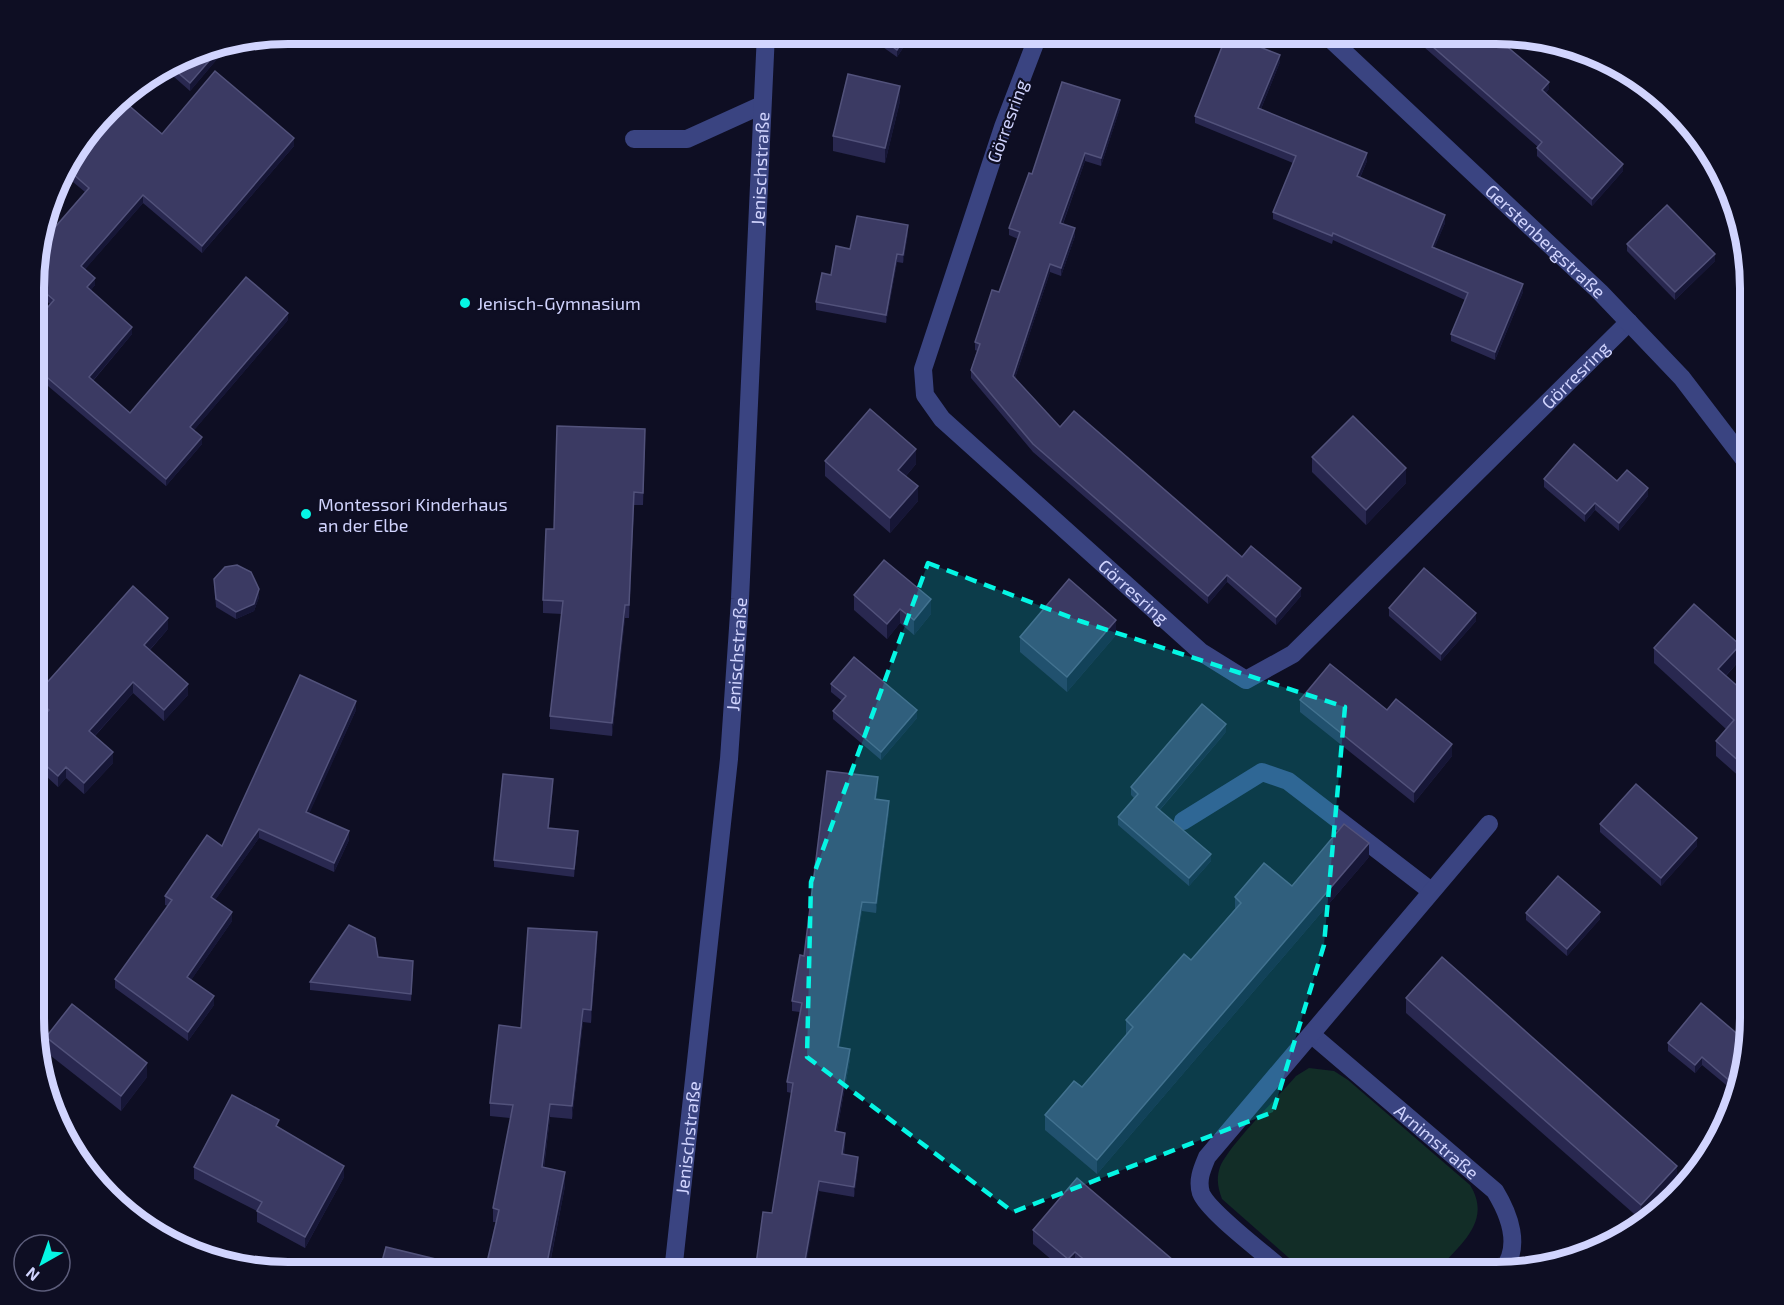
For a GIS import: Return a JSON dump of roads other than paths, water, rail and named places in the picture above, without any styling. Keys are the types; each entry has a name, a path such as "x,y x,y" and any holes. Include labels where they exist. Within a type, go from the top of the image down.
{"street":[{"name":"Jenischstraße","path":"674,1262 730,748 741,576 765,44"},
{"name":"Görresring","path":"1035,44 1003,127 923,369 925,395 942,419 1201,652 1246,680 1293,654 1629,322"},
{"name":"Gerstenbergstraße","path":"1336,44 1600,292 1682,378 1740,454"},
{"path":"634,139 687,139 762,105"},
{"path":"1183,821 1262,772 1288,781 1431,891"},
{"path":"1274,1262 1212,1209 1201,1193 1200,1173 1207,1157 1489,824"},
{"name":"Arnimstraße","path":"1312,1035 1495,1191 1506,1209 1514,1245 1506,1261"}],"place":[{"name":"Jenisch-Gymnasium","path":"465,303"},
{"name":"Montessori Kinderhaus an der Elbe","path":"306,514"}]}
